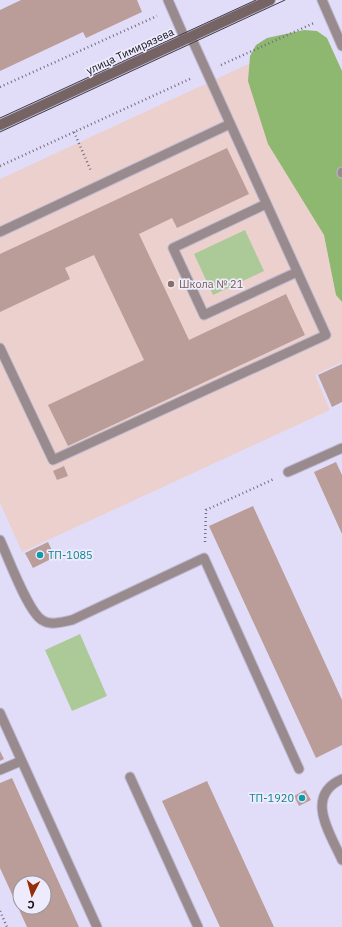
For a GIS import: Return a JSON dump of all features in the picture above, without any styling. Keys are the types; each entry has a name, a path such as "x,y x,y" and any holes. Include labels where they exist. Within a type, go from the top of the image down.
{"street":[{"name":"улица Тимирязева","path":"0,125 270,0"}],"lane":[{"path":"0,348 53,460 326,335 206,72 168,0"},
{"path":"322,0 342,46"},
{"path":"0,232 230,124"},
{"path":"266,204 173,248 204,315 297,272"},
{"path":"288,472 342,448"},
{"path":"0,540 33,611 42,621 56,623 72,620 204,558 300,768"},
{"path":"0,713 97,927"},
{"path":"0,770 21,761"},
{"path":"130,777 198,927"},
{"path":"342,779 331,783 323,794 322,809 324,823 342,860"}],"path":[{"path":"0,87 172,10"},
{"path":"0,166 329,16"},
{"path":"74,132 98,186"},
{"path":"204,558 206,510 288,472"},
{"path":"0,912 7,927"}],"shaded area":[{"name":"Школа № 21","path":"270,54 342,207 342,362 315,375 330,410 22,552 0,503 0,179"}],"green space":[{"path":"304,30 317,31 327,38 342,71 342,302 336,295 324,235 268,144 248,81 250,56 256,45 267,38"},
{"path":"245,230 264,271 213,295 194,254"},
{"path":"80,634 107,696 72,711 45,650"}],"building":[{"path":"21,0 137,0 142,12 86,38 83,32 0,71 0,10"},
{"path":"227,148 249,194 177,228 172,218 139,234 189,340 286,294 305,335 68,446 48,405 144,360 94,255 65,268 70,279 0,312 0,254"},
{"path":"342,364 342,402 332,407 318,375"},
{"path":"336,462 342,475 342,534 314,472"},
{"path":"64,466 68,476 57,480 53,471"},
{"path":"253,506 342,700 342,745 316,758 209,526"},
{"name":"ТП-1085","path":"48,542 55,557 33,568 25,553"},
{"path":"0,751 4,759 0,761"},
{"path":"12,778 79,927 27,927 22,915 52,915 52,875 12,875 12,894 0,868 0,783"},
{"path":"207,781 274,927 220,927 162,801"},
{"name":"ТП-1920","path":"305,790 311,800 299,806 294,796"}],"tram line":[{"path":"0,118 256,0"},
{"path":"0,132 285,0"}],"place":[{"name":"Школа № 21","path":"171,284"},
{"name":"ТП-1085","path":"40,555"},
{"name":"ТП-1920","path":"302,798"}]}
